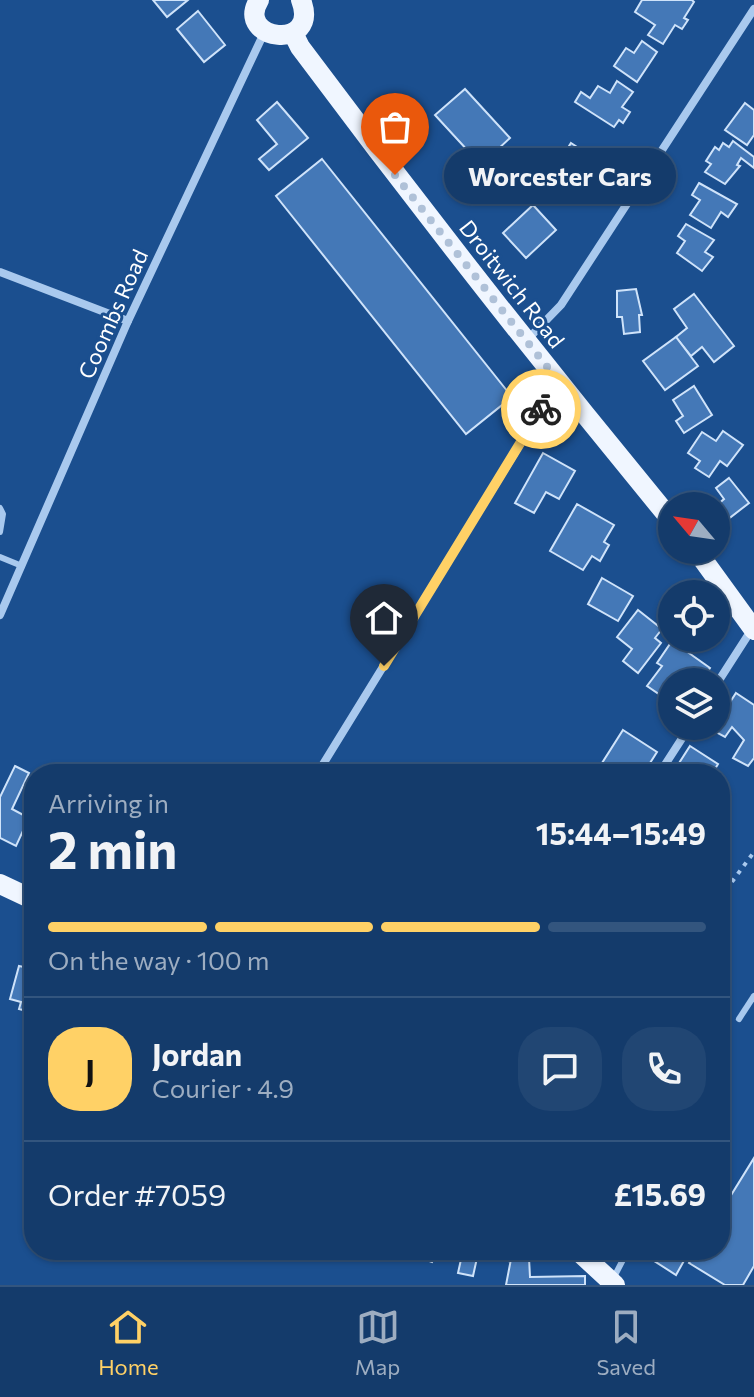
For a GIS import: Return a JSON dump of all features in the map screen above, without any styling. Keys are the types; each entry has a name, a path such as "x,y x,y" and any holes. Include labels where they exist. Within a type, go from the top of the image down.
{"main road":[{"path":"259,0 256,17 265,31 282,37 293,33 301,25 304,13 301,0"},
{"name":"Droitwich Road","path":"293,33 300,47 395,175 658,504"},
{"path":"706,564 753,629"},
{"path":"0,884 24,895"},
{"path":"588,1260 613,1283"}],"street":[{"path":"527,341 561,305 754,9"},
{"name":"Coombs Road","path":"0,615 128,321 265,31"},
{"path":"0,272 128,321"},
{"path":"323,764 543,407 563,387"},
{"path":"727,668 753,629"},
{"path":"665,764 681,740"}],"lane":[{"path":"0,508 3,514 0,532"},
{"path":"0,557 22,566"},
{"path":"739,1019 754,996"},
{"path":"613,1283 623,1260"}],"path":[{"path":"730,884 754,852"}],"building":[{"path":"153,0 188,0 167,17"},
{"path":"642,0 694,2 684,18 688,20 682,29 675,25 663,44 648,35 655,25 635,12"},
{"path":"198,11 225,45 204,62 177,29"},
{"path":"642,41 657,52 637,82 614,66 626,48 634,53"},
{"path":"617,81 633,92 622,107 630,112 623,123 619,120 614,127 575,102 581,92 590,98 598,86 610,93"},
{"path":"465,89 510,138 481,165 435,115"},
{"path":"277,102 308,138 269,170 259,159 277,144 257,120"},
{"path":"745,103 754,110 754,135 747,145 725,130"},
{"path":"733,141 754,157 754,168 741,158 737,165 740,166 725,184 705,172 711,164 706,161 715,147 719,150 723,143 729,147"},
{"path":"571,143 591,156 570,188 541,168 553,150 562,157"},
{"path":"322,159 512,397 466,434 276,196"},
{"path":"699,183 737,204 728,217 721,212 711,228 690,215 700,200 692,195"},
{"path":"533,205 556,230 526,258 503,233"},
{"path":"686,224 714,240 705,252 713,257 702,271 677,253 685,241 678,236"},
{"path":"636,289 642,315 639,315 640,332 624,334 622,317 617,317 617,291"},
{"path":"694,294 734,346 714,362 702,347 691,356 676,337 687,328 674,309"},
{"path":"676,337 698,366 665,390 643,361"},
{"path":"694,386 712,415 684,433 676,421 683,416 673,400"},
{"path":"723,431 743,445 727,466 720,461 709,477 695,468 700,461 688,453 702,432 716,441"},
{"path":"543,453 575,471 559,499 546,492 534,513 515,503"},
{"path":"729,478 749,503 730,518 730,492 719,492 716,488"},
{"path":"577,504 614,525 604,542 609,545 600,561 592,556 583,570 550,551"},
{"path":"602,578 633,596 618,621 588,604"},
{"path":"638,610 658,626 655,638 658,647 638,673 623,661 632,649 617,637"},
{"path":"664,652 687,652 710,668 660,668 657,663"},
{"path":"658,671 658,693 647,686"},
{"path":"736,693 754,705 754,758 748,766 733,758 744,740 732,727 730,730 730,702"},
{"path":"623,730 657,752 649,764 601,764"},
{"path":"690,746 718,764 678,764"},
{"path":"15,766 24,770 24,784 12,809 24,815 24,829 16,846 0,838 0,797"},
{"path":"19,966 24,967 24,1010 19,1009 21,1002 10,999"},
{"path":"754,1158 754,1266 743,1285 725,1285 689,1263 691,1260 730,1260 730,1197"},
{"path":"461,1260 477,1260 473,1276 458,1273"},
{"path":"511,1260 529,1260 530,1277 585,1276 585,1285 506,1285"},
{"path":"653,1260 684,1260 676,1275"}],"way so far":[{"path":"395,175 563,387 541,409"}],"place":[{"name":"Worcester Cars","path":"395,175"}],"route":[{"path":"384,666 541,409"}]}
